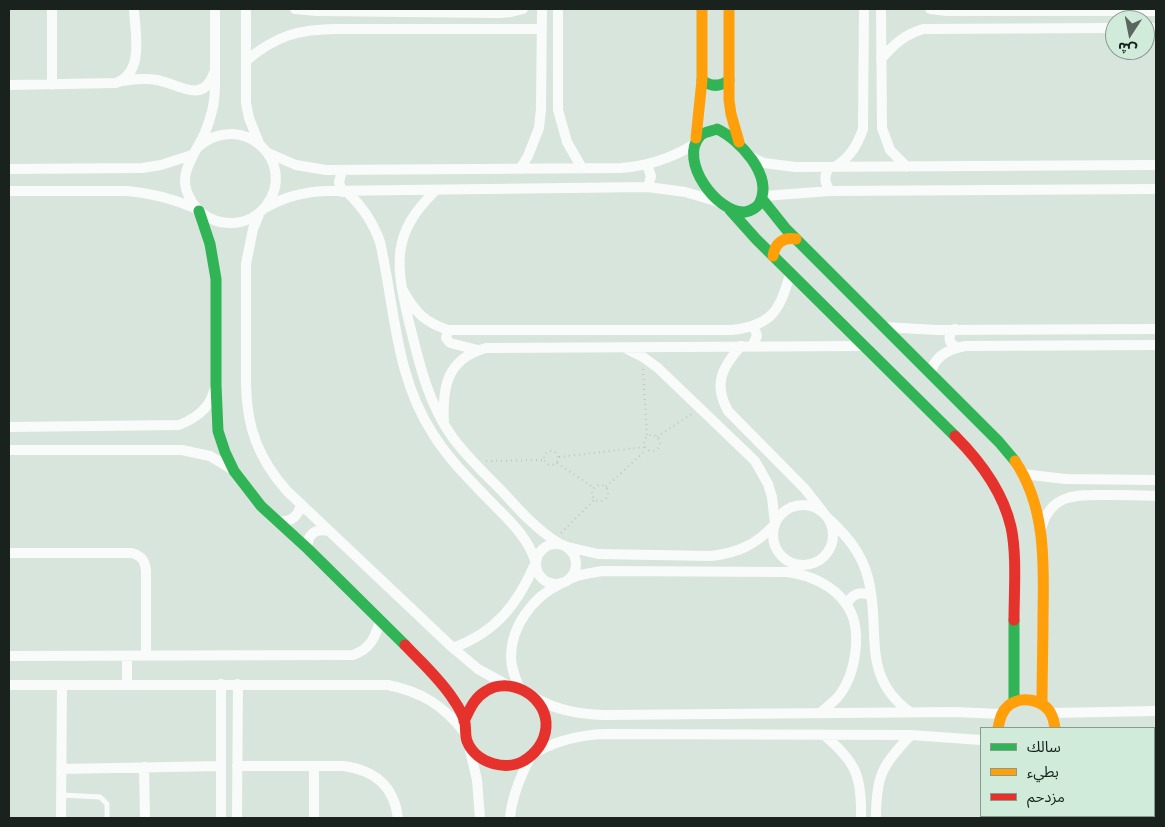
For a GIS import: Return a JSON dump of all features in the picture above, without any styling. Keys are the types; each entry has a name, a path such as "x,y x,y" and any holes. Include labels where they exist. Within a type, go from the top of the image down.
{"street":[{"path":"52,9 52,85"},
{"path":"116,82 129,74 134,66 136,56 134,9"},
{"path":"215,9 215,97 213,110 209,123 185,174 185,183 188,193 198,210 210,244 216,279 218,431 225,452 234,471 261,506 308,549 440,681 458,707 464,721"},
{"path":"246,9 246,103 249,118 264,150 272,162 275,182 269,201 262,210 253,229 246,264 246,404 255,442 274,476 328,531 452,648 478,670 507,685"},
{"path":"295,9 500,13 524,9"},
{"path":"520,169 535,142 539,128 541,109 542,9"},
{"path":"558,9 558,110 567,142 582,168"},
{"path":"702,9 702,80 693,160 699,173 708,187 726,207 790,274 965,446 999,492 1011,528 1014,558 1014,702"},
{"path":"729,9 730,114 739,142"},
{"path":"830,191 825,182 825,176 832,167 849,156 859,140 863,128 864,9"},
{"path":"881,9 882,128 890,150 907,166"},
{"path":"935,28 932,19 934,10 1156,11"},
{"path":"337,11 333,18 337,29"},
{"path":"881,60 900,39 923,29 1105,28"},
{"path":"246,61 268,44 293,33 306,30 542,29"},
{"path":"9,85 116,82 134,79 175,84 190,91 196,91 207,85 215,69"},
{"path":"702,80 711,85 718,86 729,80"},
{"path":"541,109 550,112 558,110"},
{"path":"864,114 871,119 878,118 882,113"},
{"path":"9,169 142,168 161,165 195,151 205,141 224,134 244,136 264,150 296,165 311,169 342,171 621,168 662,161 709,130 717,129 724,131 739,142 750,157 762,181 763,197 778,220 999,442 1016,462 1023,474 1034,500 1041,530 1044,569 1047,709 1055,727"},
{"path":"750,157 764,163 779,166 1156,165"},
{"path":"647,165 651,176 648,188"},
{"path":"342,171 339,182 345,192 358,203 375,228 384,257 400,352 412,394 421,414 441,446 523,536 539,576 556,584 566,581 574,573 576,559 530,521 462,450 444,424 426,385 402,289 399,257 407,227 414,214 436,191"},
{"path":"9,192 127,191 145,193 163,196 198,210 215,221 225,223 244,221 278,201 309,192 648,188 685,192 741,213 756,208 763,197"},
{"path":"763,197 830,191 1156,189"},
{"path":"773,256 773,249 782,239 796,239"},
{"path":"384,257 386,253 391,252 396,253 399,257"},
{"path":"402,289 420,316 433,325 448,330 721,330 752,327 764,321 775,312 782,301 790,274"},
{"path":"884,326 955,329 1156,329"},
{"path":"752,327 755,329 757,336 752,346"},
{"path":"955,329 949,339 957,347"},
{"path":"448,330 446,335 450,343 478,350"},
{"path":"932,373 933,364 948,351 957,347 1156,345"},
{"path":"622,346 643,357 663,372 746,451 762,472 772,497 775,524 773,536 775,547 782,556 790,562 801,564 812,564 822,559 829,551 833,541 834,531 830,520"},
{"path":"742,346 726,364 720,382 720,392 728,411 805,489 854,546 863,562 868,579 878,671 890,695 910,712"},
{"path":"444,424 444,390 449,376 456,365 466,356 478,350 495,347 864,346"},
{"path":"9,427 179,425 192,420 204,411 212,399 216,385"},
{"path":"9,450 182,450 210,456 234,471"},
{"path":"1023,474 1050,478 1156,480"},
{"path":"1078,495 1074,494 1072,485 1080,479"},
{"path":"1041,530 1046,514 1052,507 1060,501 1078,495 1156,496"},
{"path":"277,521 286,522 294,519 299,512 301,504"},
{"path":"452,648 468,642 496,623 516,600 538,554 547,545 560,544 598,554 711,556 740,551 753,544 764,536 781,514 790,507 802,504 813,506 824,512"},
{"path":"308,549 307,542 309,536 315,531 322,529 328,531"},
{"path":"9,553 138,554 143,558 146,571 146,656"},
{"path":"787,572 801,564"},
{"path":"801,564 812,578"},
{"path":"519,687 513,673 511,658 513,642 518,628 532,604 551,588 566,581 580,575 602,571 787,572 812,578 825,584 847,605 852,615 856,650 853,667 837,698 820,713"},
{"path":"847,605 852,596 856,594 861,593 871,596"},
{"path":"9,656 353,655 361,652 374,640 380,621"},
{"path":"127,656 127,685"},
{"path":"221,684 222,818"},
{"path":"237,818 238,684"},
{"path":"9,685 388,685 406,689 423,696 439,706 453,718 464,733 478,780 480,818"},
{"path":"61,818 62,685"},
{"path":"464,733 464,721 474,698 483,691 495,686 507,685 519,687 546,704 574,713 604,715 910,712 1001,714"},
{"path":"510,818 515,792 522,773 545,735 544,715 534,697"},
{"path":"998,727 1001,714 1014,702 1032,700 1047,709 1156,711"},
{"path":"604,715 600,722 604,734"},
{"path":"824,734 847,757 855,772 860,788 861,818"},
{"path":"468,744 480,758 497,765 509,766 521,763 566,739 583,735 911,735 980,740"},
{"path":"876,818 878,788 882,772 890,757 911,735"},
{"path":"61,769 221,766"},
{"path":"237,766 357,768 370,773 390,791 396,804 398,818"},
{"path":"314,766 314,818"},
{"path":"144,767 145,818"},
{"path":"860,788 870,786 878,788"}],"lane":[{"path":"61,795 104,798 107,804 107,818"}],"path":[{"path":"643,357 647,437 644,439 644,446 646,450"},
{"path":"647,437 650,435 657,437 701,408"},
{"path":"646,450 653,451 659,447 660,444 657,437"},
{"path":"559,457 644,446"},
{"path":"606,487 646,450"},
{"path":"544,460 546,454 552,451 559,457"},
{"path":"544,460 545,463 551,466 557,463 559,457"},
{"path":"474,462 544,460"},
{"path":"557,463 594,488"},
{"path":"600,485 606,487 608,497 602,501 595,499 592,494 594,488 600,485"},
{"path":"560,544 595,499"}],"traffic: fast":[{"path":"702,80 716,85 729,80"},
{"path":"717,129 744,149 758,170 763,192 759,204 750,211 734,210 723,204 704,184 697,171 694,146 701,135 717,129"},
{"path":"762,199 786,229 999,442 1015,461"},
{"path":"730,210 756,239 955,436"},
{"path":"199,211 210,244 216,279 218,431 234,471 261,506 308,549 405,645"},
{"path":"1014,620 1014,702"}],"traffic: slow":[{"path":"696,138 702,80 702,9"},
{"path":"729,9 729,100 739,142"},
{"path":"773,256 780,242 787,239 796,239"},
{"path":"1015,461 1033,497 1041,536 1043,556 1042,704"},
{"path":"998,727 1001,716 1008,706 1026,700 1038,702 1049,710 1055,727"}],"traffic: jam":[{"path":"955,436 974,456 990,478 1003,502 1007,514 1014,549 1014,620"},
{"path":"405,645 437,678 455,702 464,720 465,723 467,741 471,749 485,760 503,765 520,763 532,755 539,747 544,738 546,728 544,712 532,696 515,687 505,686 495,687 478,697 470,708 468,712 466,717 464,721"}]}
